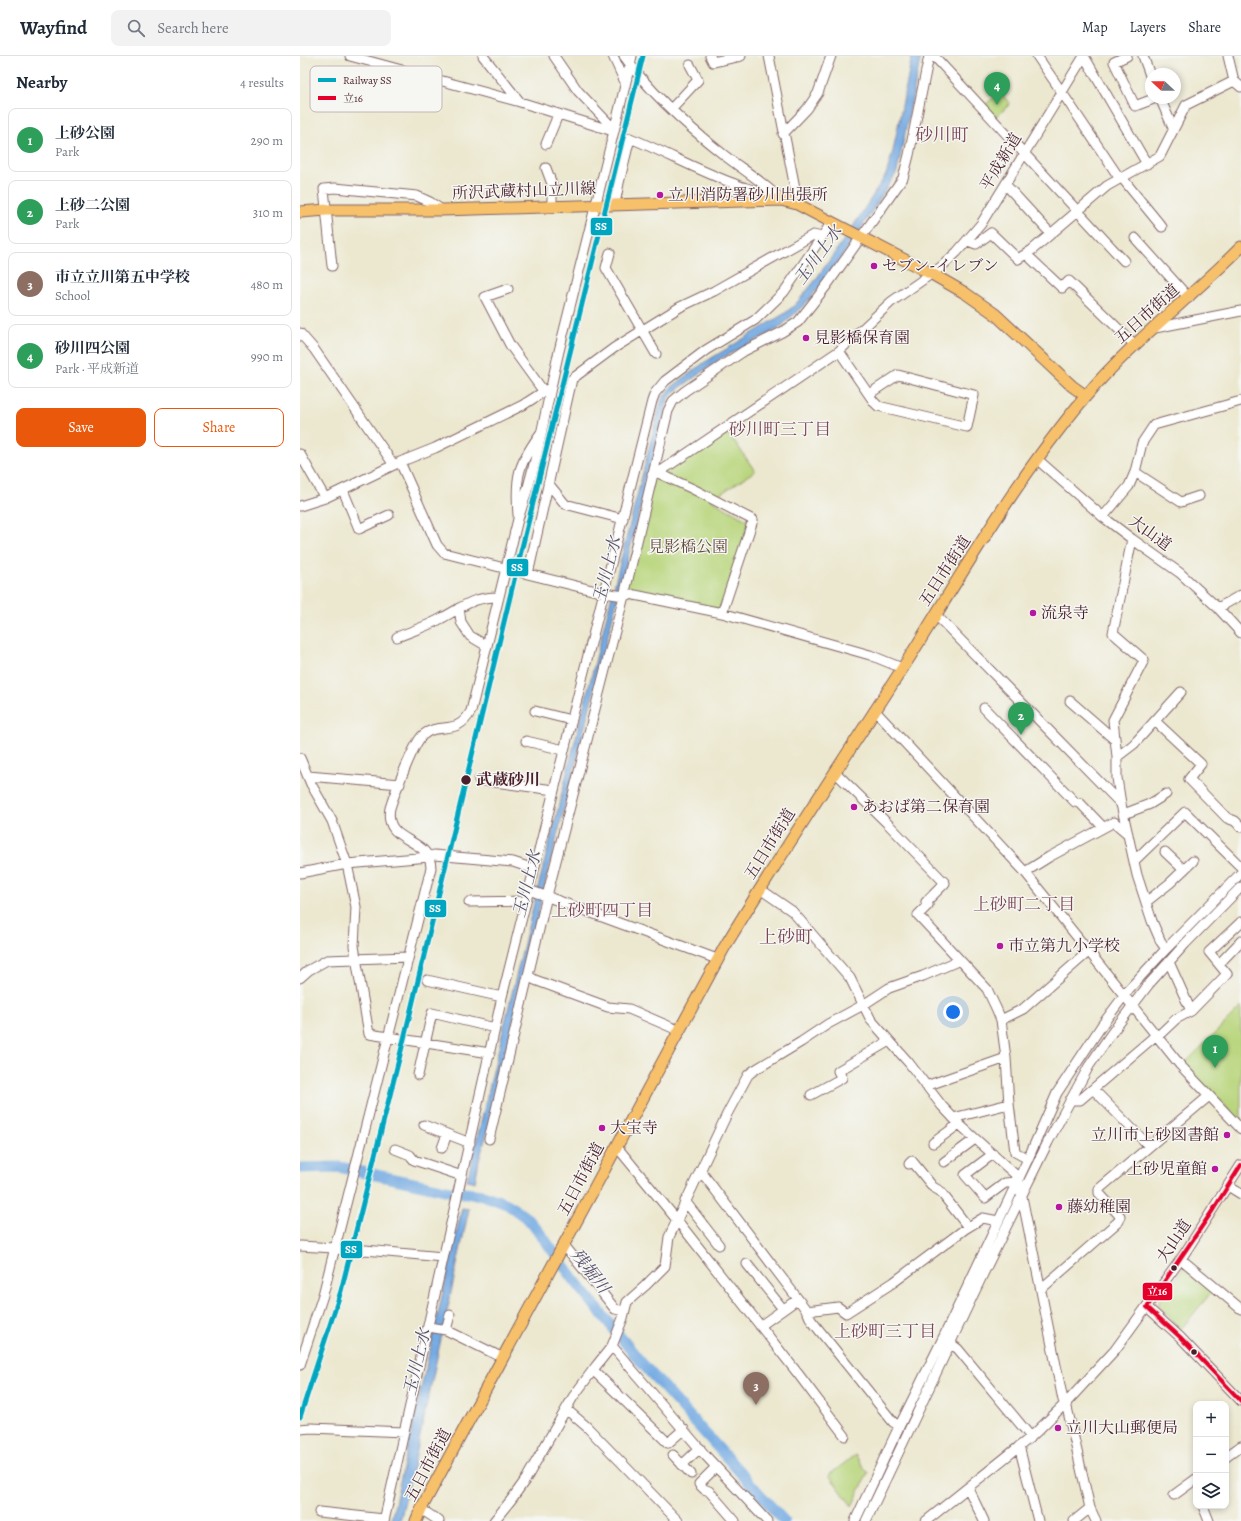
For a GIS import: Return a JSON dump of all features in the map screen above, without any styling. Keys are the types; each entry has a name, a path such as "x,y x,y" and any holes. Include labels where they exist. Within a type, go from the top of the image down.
{"main road":[{"name":"所沢武蔵村山立川線","path":"300,212 327,210 442,210 781,200 797,204 860,237"},
{"path":"860,237 932,274 965,293 995,314 1072,386 1086,396"},
{"name":"五日市街道","path":"416,1521 421,1509 504,1358 718,959 726,951 760,889 1003,511 1038,460 1086,396 1135,345 1189,298 1241,247"}],"street":[{"path":"350,56 387,66"},
{"path":"483,56 520,102"},
{"path":"554,56 578,91 613,130"},
{"path":"613,56 625,82"},
{"path":"624,56 631,60 671,109 700,136 772,190 781,200"},
{"path":"710,56 713,62 741,56"},
{"path":"769,56 797,204"},
{"path":"783,134 807,109 818,93 831,56"},
{"path":"489,1139 528,976 545,895 655,474 668,411 673,401 685,391 744,351 782,332 798,322 903,178 909,156 929,56"},
{"path":"934,56 1124,261"},
{"path":"1037,56 1121,179 1162,227"},
{"path":"1084,56 1147,164"},
{"name":"平成新道","path":"655,474 839,351 891,302 941,268 968,241 981,224 1006,185 1061,91 1084,56"},
{"path":"1127,56 1114,62 1135,106 1145,102"},
{"path":"1143,56 1147,68"},
{"path":"1228,56 1234,81 1241,87"},
{"path":"300,1365 320,1303 431,868 429,857 420,846 398,834 391,822 390,810 416,744 421,738 432,730 456,726 463,722 469,715 472,707 518,519 530,484 540,441 547,390 596,205 631,60"},
{"path":"671,109 698,80 690,65"},
{"path":"442,81 520,102 558,115 613,130"},
{"path":"968,241 976,244 991,233 1016,259 1026,254 1107,186 1160,156 1186,105 1234,81"},
{"path":"1163,104 1173,128"},
{"path":"546,144 558,115"},
{"path":"615,204 618,183 630,138 728,181 764,194 768,200"},
{"path":"546,168 552,184 552,206"},
{"path":"1006,185 1051,234"},
{"path":"332,266 324,189 335,188 417,196 442,210"},
{"path":"319,1512 384,1520 404,1432 438,1329 443,1257 502,996 526,901 530,891 534,869 564,750 606,593 655,393 665,381 706,350 755,320 788,286 822,237 836,224"},
{"path":"528,574 572,379 614,348 680,307 714,291 813,235 822,237"},
{"path":"1135,238 1189,298"},
{"path":"610,252 606,268 656,354"},
{"path":"1026,254 1062,288 1069,281 1135,345"},
{"path":"508,289 485,297 510,345 547,390"},
{"path":"1155,328 1241,311"},
{"path":"300,332 314,349 397,464 436,545 440,550 449,554 606,593 622,596 630,594 722,613 870,655 902,668"},
{"path":"839,351 869,394 878,406 967,427 974,395 898,375 869,394"},
{"path":"300,506 325,498 435,448 523,405 547,390"},
{"path":"1103,517 1129,486 1135,472 1142,443 1154,425 1241,401"},
{"path":"518,519 517,493 519,469 532,445 541,433"},
{"path":"300,454 325,498"},
{"name":"大山道","path":"1038,460 1103,517 1180,573 1218,608 1241,633"},
{"path":"1135,472 1181,502 1199,496"},
{"path":"655,474 693,489 753,520 722,613"},
{"path":"548,483 565,504 623,520"},
{"path":"343,490 359,529 390,514"},
{"path":"1132,539 1113,633 1144,660 1114,720 1117,778 1121,804 1134,861 1146,902 1161,942 1166,949"},
{"path":"1218,608 1241,595"},
{"path":"397,637 442,619 466,603 482,598 499,597"},
{"path":"459,608 462,622 470,636 487,646"},
{"path":"936,615 1121,804"},
{"path":"1117,757 1134,744 1181,692"},
{"path":"1070,701 1115,740"},
{"path":"984,708 1075,802 1080,803 1103,827"},
{"path":"535,711 572,720"},
{"path":"874,711 894,730 1025,872 1180,1066 1241,1129"},
{"path":"1155,721 1201,764 1189,779 1227,818 1235,821 1241,827"},
{"path":"526,741 564,750"},
{"path":"300,758 332,821 347,864 356,907 354,942 369,1034 490,1053"},
{"path":"835,772 889,825 944,883 926,902 928,905 918,915 987,989 1001,1020 1006,1058 1008,1104 1016,1152 1028,1159"},
{"path":"308,776 400,784"},
{"path":"479,780 554,790"},
{"path":"1124,814 1150,804 1155,795 1166,794"},
{"path":"1134,861 1185,812 1241,867"},
{"path":"1025,872 1049,857 1114,822 1128,834"},
{"path":"1165,852 1184,870"},
{"path":"300,873 347,864 429,857 436,855 513,862 534,869"},
{"path":"1146,902 1170,884 1193,861"},
{"path":"855,1521 1058,1093 1102,1025 1123,996 1166,949 1241,873"},
{"path":"866,1521 950,1343 1022,1196 1070,1100 1089,1066 1132,1006 1169,962 1241,887"},
{"path":"760,889 780,901 792,911 850,978 871,1020 889,1042 956,1121 993,1154 1017,1179 1022,1196 1063,1400 1066,1404 1090,1508 1096,1521"},
{"path":"530,891 545,895 718,959"},
{"path":"469,902 526,901"},
{"path":"1070,1100 1080,1100 1176,1019 1191,1011 1227,974 1209,952 1241,922"},
{"path":"1219,964 1241,941"},
{"path":"1001,1020 1023,1009 1088,952"},
{"path":"300,978 309,970 327,960 408,957"},
{"path":"494,1521 526,1479 566,1409 613,1344 627,1302 665,1266 669,1238 685,1201 727,1114 748,1075 828,1024 863,1005 889,988 923,976 960,960"},
{"path":"1169,962 1191,1011"},
{"path":"528,976 535,980 608,1007 629,1009 680,1031"},
{"path":"427,980 502,996"},
{"path":"418,1075 432,1013 495,1028"},
{"path":"811,1095 842,1078 838,1071 889,1042"},
{"path":"926,1086 1006,1058"},
{"path":"1093,1089 1149,1146"},
{"path":"1041,1289 1119,1220 1120,1216 1099,1193 1099,1189 1210,1096"},
{"path":"933,1143 956,1121 1008,1104"},
{"path":"424,1125 470,1143"},
{"path":"442,1148 448,1134"},
{"path":"944,1162 975,1139"},
{"path":"617,1147 677,1220 845,1436"},
{"path":"395,1149 410,1155 414,1160 461,1180"},
{"path":"993,1154 965,1175 985,1198 1005,1183 1017,1179"},
{"path":"909,1164 912,1161 933,1187 940,1191 968,1227"},
{"name":"大山道","path":"926,1521 1030,1437 1066,1404 1115,1350 1181,1259 1241,1165"},
{"path":"700,1170 807,1311 811,1320 893,1422 903,1437 903,1443"},
{"path":"1228,1186 1241,1194"},
{"path":"685,1201 719,1245"},
{"path":"807,1311 838,1307 846,1313 906,1274 968,1227 983,1218 998,1221"},
{"path":"300,1246 334,1248 345,1251"},
{"path":"563,1247 615,1309 624,1311"},
{"path":"354,1252 365,1250 443,1257"},
{"path":"1181,1259 1241,1309"},
{"path":"747,1264 753,1278 783,1310"},
{"path":"760,1326 798,1299"},
{"path":"1147,1307 1180,1337 1241,1401"},
{"path":"438,1329 450,1315"},
{"path":"438,1329 504,1358"},
{"path":"950,1343 958,1349 1030,1437"},
{"path":"613,1344 700,1448 767,1521"},
{"path":"593,1370 668,1443 684,1429"},
{"path":"566,1409 588,1427 678,1521"},
{"path":"300,1429 310,1428 404,1432"},
{"path":"1019,1446 1038,1521"},
{"path":"1229,1455 1241,1446"},
{"path":"682,1465 700,1448"},
{"path":"673,1455 691,1474"},
{"path":"716,1466 699,1484 704,1489 709,1491 735,1521"},
{"path":"1174,1495 1193,1484"},
{"path":"968,1488 984,1521"},
{"path":"866,1498 868,1502 876,1501"},
{"path":"1074,1521 1090,1508"},
{"path":"421,1509 439,1521"},
{"path":"1204,1509 1209,1521"}],"green space":[{"path":"1000,92 1010,104 995,118 984,106"},
{"name":"見影橋公園","path":"726,429 755,471 711,500 750,522 722,610 622,593 654,477"},
{"path":"1241,1007 1241,1122 1184,1064"},
{"path":"1185,1266 1214,1289 1181,1329 1159,1306 1159,1301"},
{"path":"855,1455 868,1473 852,1506 829,1475"}],"water":[{"path":"912,56 921,56 897,172 852,242 822,284 803,306 778,329 720,359 674,392 668,399 544,888 475,1182 467,1180 527,931 661,401 669,389 705,362 784,314 795,305 814,282 852,228 886,175 893,151"},
{"path":"462,1208 469,1209 416,1455 400,1521 391,1521"}],"waterway":[{"name":"残堀川","path":"300,1168 339,1167 455,1192 483,1195 507,1204 528,1219 575,1281 639,1360 784,1521"}],"rail line":[{"name":"SS","path":"300,1417 341,1291 403,1043 515,576 643,56"}],"transit line":[{"name":"立16","path":"1241,1165 1213,1210 1147,1307 1180,1337 1241,1401"}],"place":[{"name":"砂川四公園","path":"997,105"},
{"name":"立川消防署砂川出張所","path":"660,195"},
{"name":"セブン-イレブン","path":"874,266"},
{"name":"見影橋保育園","path":"806,338"},
{"name":"流泉寺","path":"1033,613"},
{"name":"上砂二公園","path":"1021,735"},
{"name":"武蔵砂川","path":"466,780"},
{"name":"あおば第二保育園","path":"854,807"},
{"name":"市立第九小学校","path":"1000,946"},
{"name":"上砂公園","path":"1215,1068"},
{"name":"大宝寺","path":"602,1128"},
{"name":"立川市上砂図書館","path":"1227,1135"},
{"name":"上砂児童館","path":"1215,1169"},
{"name":"藤幼稚園","path":"1059,1207"},
{"name":"市立立川第五中学校","path":"756,1405"},
{"name":"立川大山郵便局","path":"1058,1428"}],"district":[{"name":"砂川町","path":"942,135"},
{"name":"砂川町三丁目","path":"780,429"},
{"name":"上砂町二丁目","path":"1024,904"},
{"name":"上砂町四丁目","path":"602,910"},
{"name":"上砂町","path":"786,937"},
{"name":"上砂町三丁目","path":"885,1331"}],"water label":[{"name":"玉川上水","path":"818,255"},
{"name":"玉川上水","path":"607,570"},
{"name":"玉川上水","path":"527,884"},
{"name":"玉川上水","path":"417,1362"}]}
